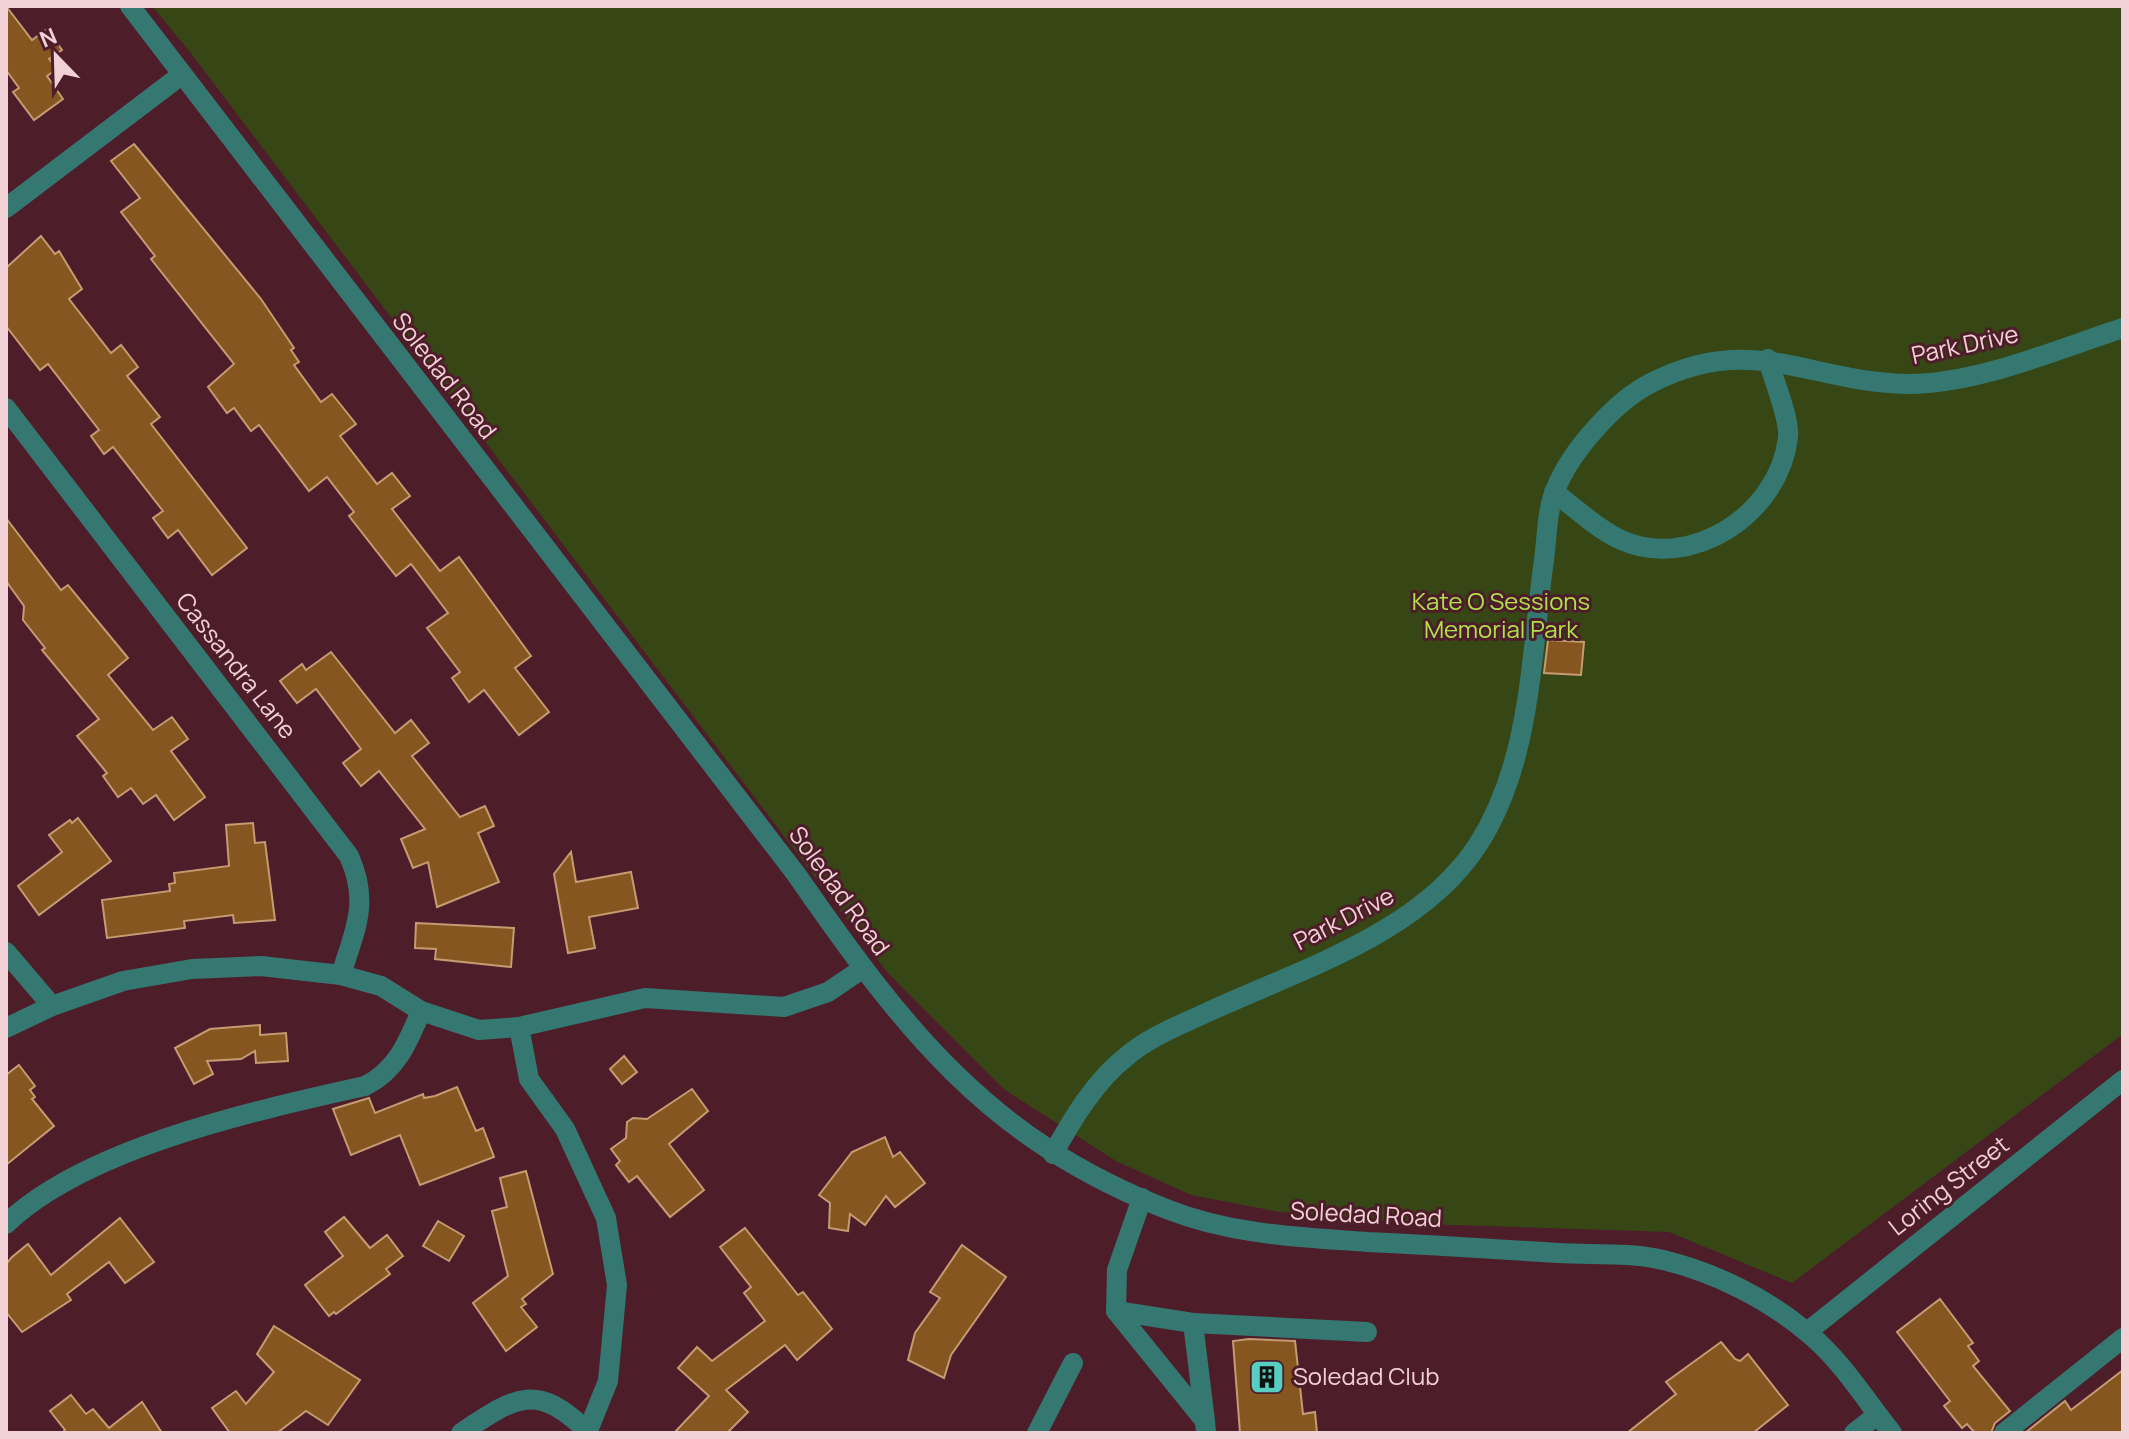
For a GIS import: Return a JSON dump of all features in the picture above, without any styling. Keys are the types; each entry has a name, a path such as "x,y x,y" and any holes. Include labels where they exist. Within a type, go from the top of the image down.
{"street":[{"name":"Soledad Road","path":"130,6 180,76 796,874 862,969 925,1047 988,1107 1053,1154 1142,1198 1170,1210 1260,1235 1661,1259 1749,1292 1807,1332 1841,1364 1892,1433"},
{"path":"6,208 180,76"},
{"name":"Park Drive","path":"1053,1154 1102,1079 1135,1049 1408,918 1448,884 1480,843 1509,783 1519,740 1554,492 1596,427 1648,384 1703,363 1735,357 1768,359 1859,380 1910,384 1966,376 2123,328"},
{"path":"1554,492 1618,539 1644,547 1667,550 1690,544 1720,533 1746,518 1764,498 1778,471 1789,434 1768,359"},
{"name":"Cassandra Lane","path":"6,408 349,856 360,882 362,906 341,975"},
{"path":"6,952 52,1006"},
{"path":"6,1028 52,1006 123,981 192,969 261,966 341,975 381,986 421,1011 479,1030 519,1027 645,998 784,1007 828,992 862,969"},
{"path":"6,1224 56,1188 140,1148 373,1082 395,1063 421,1011"},
{"path":"461,1433 501,1407 530,1399 563,1407 588,1432 608,1381 617,1285 606,1218 565,1129 529,1079 519,1027"},
{"name":"Loring Street","path":"1807,1332 2123,1080"},
{"path":"1142,1198 1117,1270 1116,1311 1205,1427"},
{"path":"1116,1311 1193,1323 1367,1332"},
{"path":"1193,1323 1205,1427"},
{"path":"2004,1433 2123,1338"},
{"path":"1037,1433 1073,1363"},
{"path":"1854,1433 1877,1415"}],"green space":[{"name":"Kate O Sessions Memorial Park","path":"152,6 2123,6 2123,1034 1792,1283 1669,1232 1424,1224 1280,1212 1191,1195 1116,1161 1005,1090 887,972"}],"building":[{"path":"6,6 32,40 47,29 62,50 49,59 57,69 47,76 63,99 34,120 13,92 19,88 6,70"},
{"path":"134,144 261,299 294,348 291,350 299,362 294,365 321,402 332,394 356,424 340,436 377,484 392,473 410,496 392,509 440,571 459,557 531,656 515,668 549,712 519,735 484,690 469,702 452,678 460,672 427,628 448,613 411,564 396,576 349,516 354,512 327,477 309,491 259,425 251,431 234,408 227,413 208,387 234,364 151,259 155,256 121,212 140,198 111,161"},
{"path":"41,236 55,254 59,251 82,289 69,299 111,353 121,345 138,367 127,376 160,417 151,424 247,548 212,575 178,530 168,538 153,518 163,511 113,447 104,454 91,436 99,430 48,364 40,370 6,326 6,268"},
{"path":"6,518 61,590 68,585 128,658 108,675 153,730 172,717 188,739 171,751 205,797 174,820 156,795 143,804 131,788 118,797 103,776 107,773 77,736 99,719 42,650 45,648 23,620 24,606 6,581"},
{"path":"1548,640 1584,642 1581,675 1544,673"},
{"path":"331,652 395,733 411,720 429,743 412,756 460,817 485,806 494,826 478,833 499,882 437,907 428,862 413,868 401,839 425,829 379,771 361,786 343,763 361,749 316,689 297,703 280,681 302,664 306,670"},
{"path":"78,818 111,861 39,915 18,886 62,852 49,835"},
{"path":"253,823 255,843 265,842 275,920 234,923 233,915 184,921 185,928 107,938 102,900 170,891 169,884 175,883 174,873 229,866 226,825"},
{"path":"571,852 576,882 631,872 638,908 589,917 595,948 568,953 554,874"},
{"path":"416,923 514,928 511,967 435,959 436,949 415,948"},
{"path":"260,1025 260,1035 286,1033 288,1061 256,1063 255,1051 241,1059 207,1061 213,1074 194,1084 175,1048 210,1029"},
{"path":"624,1056 637,1072 622,1084 610,1069"},
{"path":"19,1065 35,1086 30,1090 35,1097 32,1099 54,1126 6,1165 6,1075"},
{"path":"457,1087 476,1131 483,1128 494,1157 420,1185 400,1135 351,1155 333,1109 369,1098 375,1113 423,1094 424,1098 435,1096"},
{"path":"692,1089 708,1111 669,1144 704,1190 670,1217 637,1176 629,1182 616,1165 620,1161 611,1149 626,1138 627,1122 633,1118 647,1119"},
{"path":"885,1137 893,1157 900,1152 925,1183 895,1207 886,1196 865,1225 850,1214 848,1231 829,1228 830,1203 819,1195 852,1152"},
{"path":"526,1171 553,1274 522,1299 526,1304 521,1307 537,1327 506,1351 473,1303 508,1276 492,1211 507,1207 500,1178"},
{"path":"344,1217 370,1248 387,1235 403,1256 386,1269 390,1274 329,1316 305,1285 343,1256 325,1232"},
{"path":"120,1218 154,1262 125,1283 109,1262 67,1294 71,1300 22,1332 6,1312 6,1264 12,1257 28,1244 51,1275"},
{"path":"438,1221 464,1236 449,1261 423,1246"},
{"path":"745,1228 798,1295 803,1292 832,1329 797,1360 785,1345 726,1390 748,1412 727,1433 674,1433 709,1396 678,1368 697,1347 712,1361 765,1321 744,1293 751,1287 720,1247"},
{"path":"962,1245 1006,1277 951,1355 944,1378 908,1360 915,1333 940,1298 930,1292"},
{"path":"1940,1299 1973,1343 1968,1346 1979,1361 1973,1366 2010,1411 1995,1423 1991,1433 1975,1433 1967,1424 1962,1428 1944,1406 1950,1401 1897,1332"},
{"path":"274,1326 360,1380 328,1425 306,1411 277,1433 230,1433 212,1408 236,1391 246,1404 274,1372 257,1354"},
{"name":"Soledad Club","path":"1233,1341 1295,1341 1303,1414 1315,1412 1317,1433 1240,1433"},
{"path":"1721,1342 1735,1359 1740,1361 1748,1354 1788,1405 1753,1433 1627,1433 1676,1394 1666,1382"},
{"path":"2123,1370 2123,1433 2025,1433 2065,1401 2071,1410"},
{"path":"71,1395 86,1414 93,1409 109,1428 142,1402 162,1433 62,1433 65,1430 50,1411"}],"place":[{"name":"Soledad Club","path":"1267,1377"}]}
